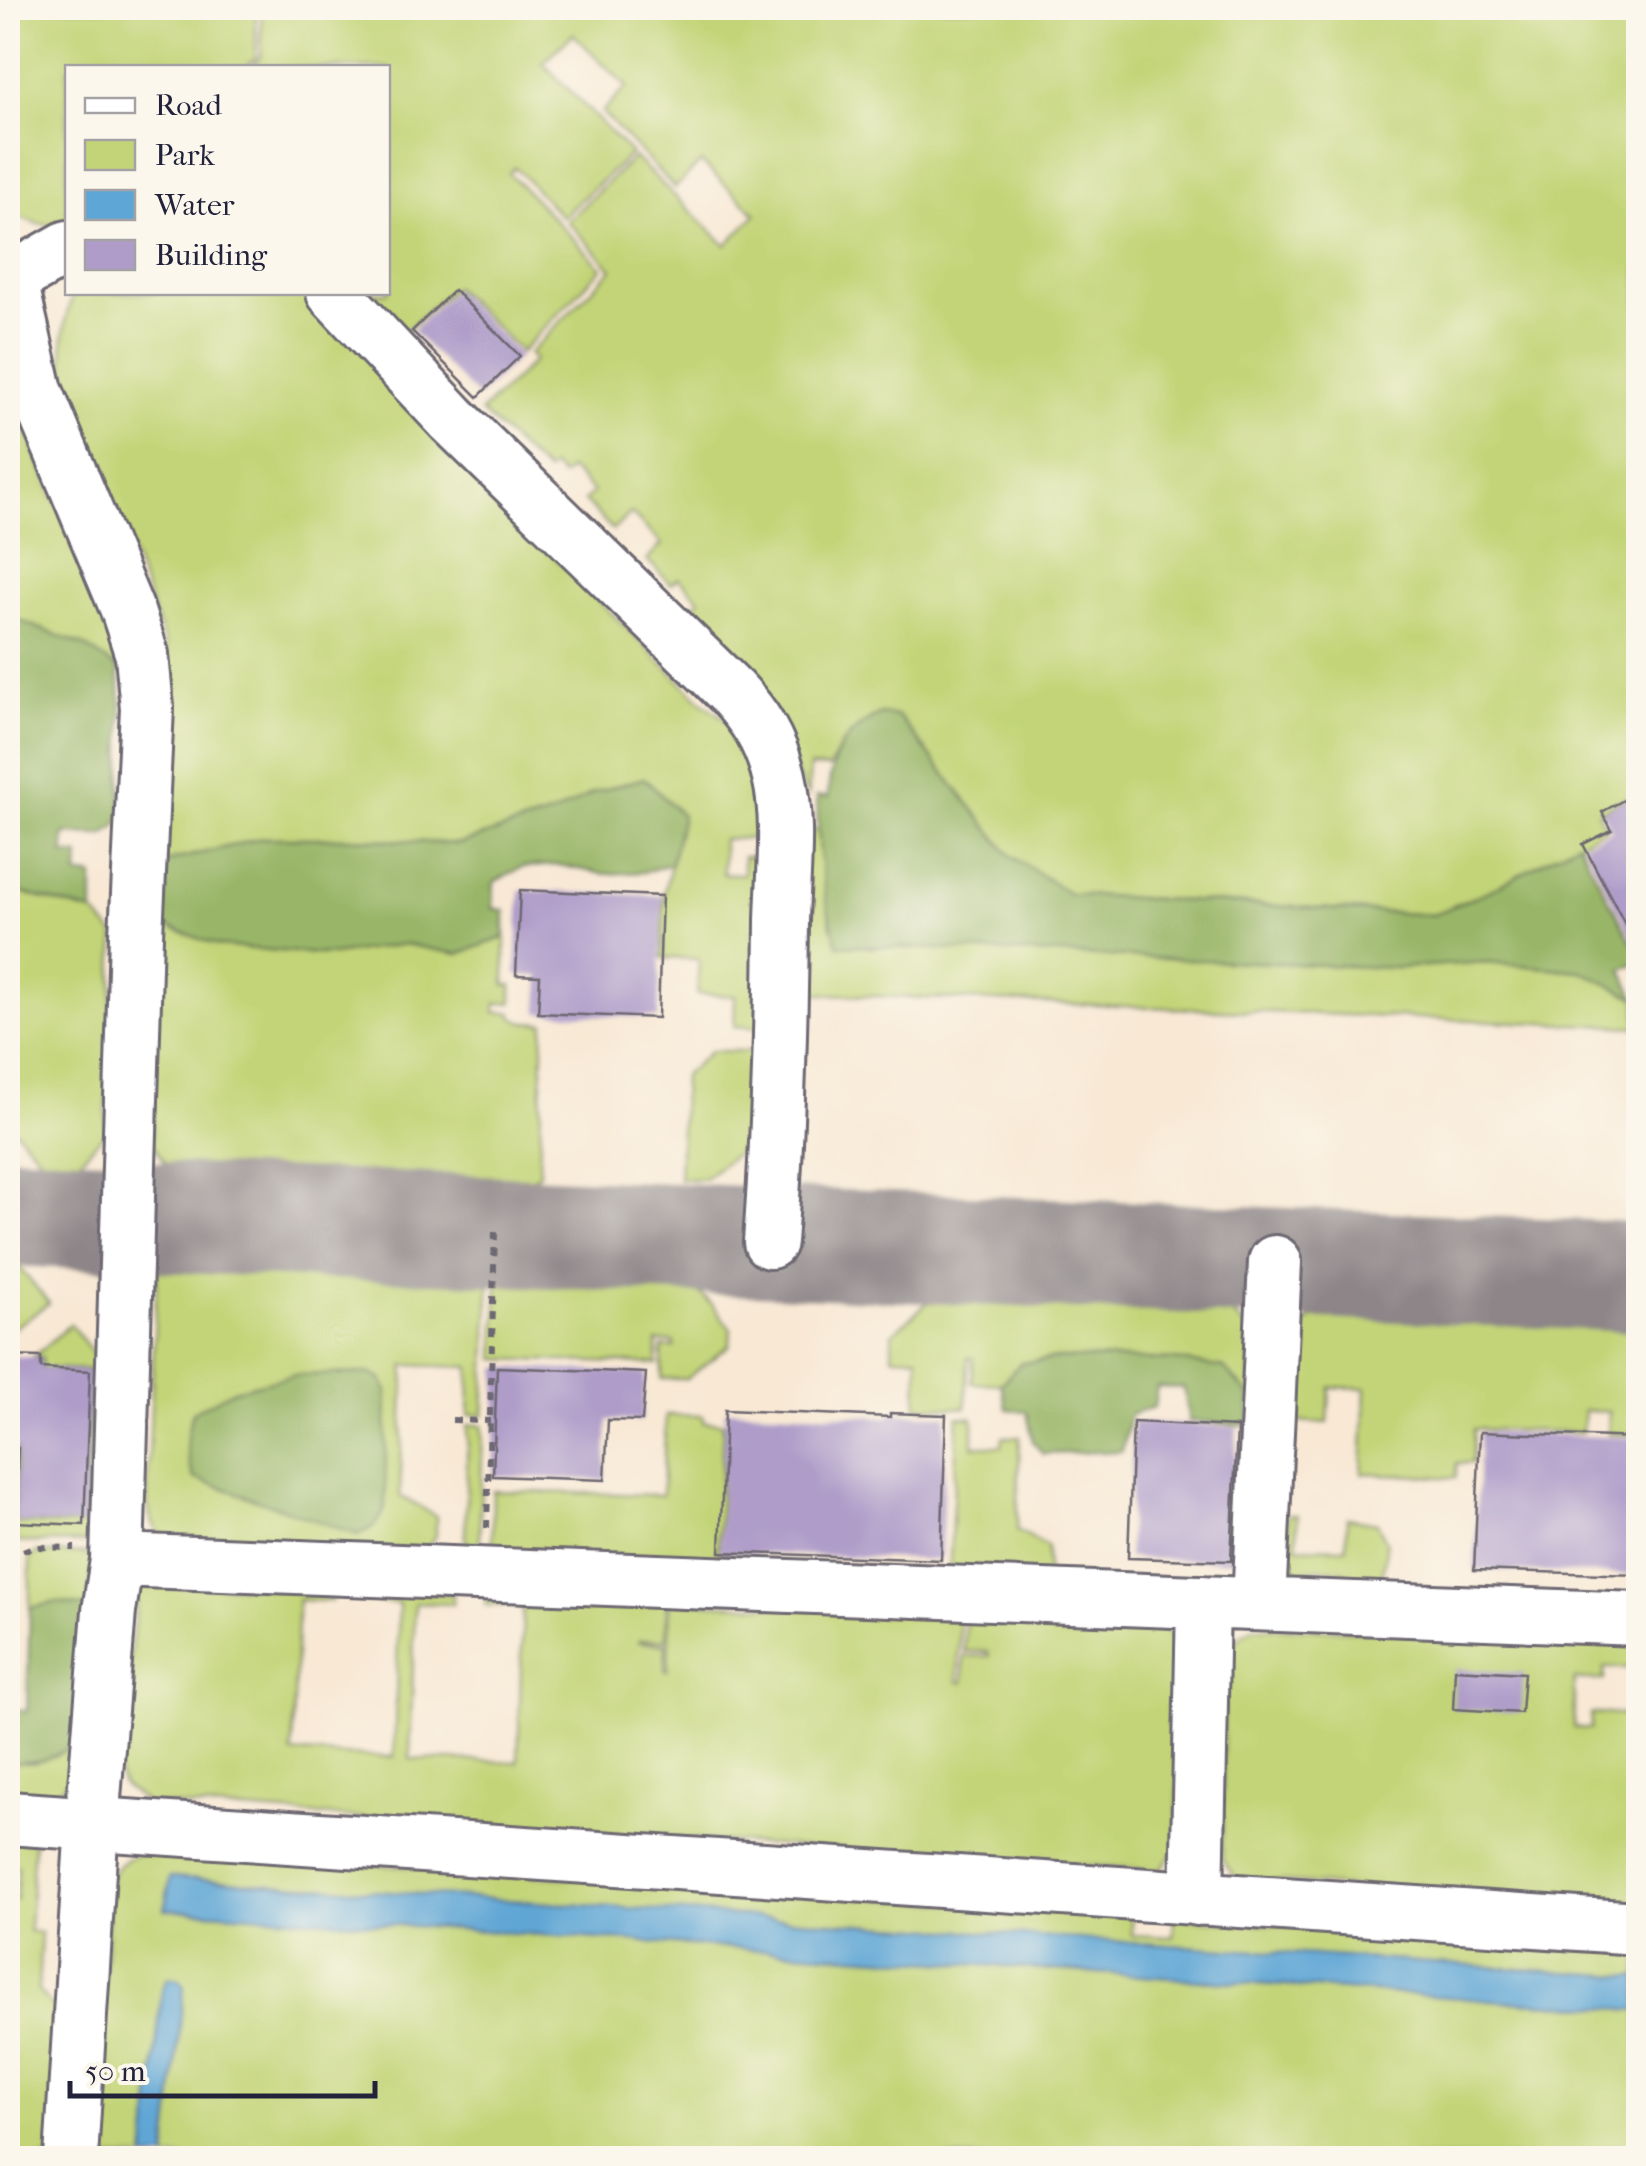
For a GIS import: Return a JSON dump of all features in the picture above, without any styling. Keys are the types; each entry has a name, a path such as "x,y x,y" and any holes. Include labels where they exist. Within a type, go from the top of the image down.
{"street":[{"path":"65,248 10,273 22,386 128,608 142,655 147,708 117,1560 109,1610 92,1823 72,2158"},
{"path":"336,295 452,419 731,690 769,742 780,779 784,813 770,1242"},
{"path":"1260,1604 1275,1262"},
{"path":"117,1560 1638,1619"},
{"path":"1197,1898 1203,1602"},
{"path":"8,1818 1638,1928"}],"path":[{"path":"486,1574 495,1230"},
{"path":"452,1420 490,1421"},
{"path":"8,1556 34,1547 92,1548 117,1560"}],"green space":[{"path":"8,8 256,8 256,57 247,65 65,65 65,224 35,223 8,206"},
{"path":"262,8 1638,8 1638,792 1598,813 1606,828 1493,889 1433,915 1070,894 1010,855 898,716 881,714 843,743 829,768 810,767 808,795 736,661 689,611 700,599 679,578 671,584 647,560 662,544 631,513 613,530 584,501 593,492 570,469 562,476 552,467 546,472 481,412 535,360 529,354 612,269 567,221 634,157 726,245 756,214 701,162 675,188 602,112 627,87 573,34 543,63 631,154 562,217 515,167 509,173 602,268 521,352 454,287 401,336 361,295 390,295 390,65 253,65 261,57"},
{"path":"73,295 310,295 411,401 433,438 704,704 733,724 752,748 765,838 723,839 723,874 743,874 743,857 764,857 760,1028 734,1026 735,996 697,994 699,959 662,958 664,894 682,816 595,792 555,813 459,844 263,838 161,863 166,646 64,369 63,340"},
{"path":"8,408 26,431 106,621 118,669 85,646 8,616"},
{"path":"8,616 85,646 118,669 122,707 121,821 105,835 64,834 64,854 79,856 78,875 93,876 93,912 8,889"},
{"path":"881,714 898,716 1010,855 1070,894 1433,915 1493,889 1578,842 1638,954 1638,961 1622,970 1636,998 1581,971 1487,962 1396,968 838,945 822,873 817,797 828,797 836,758 848,737"},
{"path":"644,778 682,815 671,864 644,872 604,874 559,865 523,867 494,882 493,908 505,911 505,937 458,954 405,944 333,955 219,946 158,923 161,863 263,838 459,844 555,813 595,792"},
{"path":"802,830 818,830 831,927 869,948 888,945 1396,968 1487,962 1581,971 1636,998 1638,1027 801,993"},
{"path":"8,889 93,912 115,935 105,1133 66,1175 55,1175 8,1122"},
{"path":"158,923 219,946 332,955 405,944 458,954 505,937 505,985 512,985 512,1003 496,1003 495,1012 512,1013 523,1022 544,1023 539,1173 516,1195 191,1181 167,1166 152,1143"},
{"path":"711,1051 759,1051 754,1143 703,1179 679,1179 683,1076"},
{"path":"8,1254 49,1303 8,1332"},
{"path":"173,1257 490,1269 484,1415 469,1415 470,1367 405,1365 400,1496 436,1516 436,1536 424,1551 162,1536 151,1519 147,1499 157,1274"},
{"path":"498,1270 683,1278 711,1303 731,1329 730,1345 686,1379 662,1379 662,1347 675,1347 674,1342 657,1342 657,1364 495,1359"},
{"path":"944,1288 1215,1299 1252,1332 1250,1396 1224,1368 1174,1360 1060,1358 1021,1363 1001,1384 972,1383 973,1358 968,1358 966,1408 917,1406 918,1357 892,1356 892,1334"},
{"path":"1329,1304 1638,1316 1638,1435 1608,1434 1609,1412 1584,1411 1582,1432 1474,1429 1472,1463 1457,1463 1456,1478 1362,1473 1366,1388 1330,1387 1328,1423 1292,1421 1294,1333"},
{"path":"70,1324 94,1354 100,1371 92,1543 8,1542 8,1449 17,1449 14,1523 85,1525 91,1370 42,1368 42,1357 35,1356"},
{"path":"1060,1358 1174,1360 1224,1368 1250,1396 1250,1419 1241,1425 1189,1421 1184,1388 1157,1387 1154,1407 1130,1415 1122,1451 1043,1454 1033,1442 1027,1412 1007,1409 1001,1384 1021,1363"},
{"path":"369,1373 382,1379 387,1391 385,1509 378,1522 367,1530 358,1535 194,1478 187,1445 193,1412 234,1390 295,1375"},
{"path":"666,1415 703,1416 703,1422 723,1423 718,1553 730,1554 729,1566 492,1560 493,1491 662,1495"},
{"path":"958,1417 973,1418 973,1446 1002,1446 1003,1437 1020,1437 1017,1530 1047,1546 1047,1578 949,1575"},
{"path":"468,1425 483,1425 479,1557 468,1549 465,1537"},
{"path":"1288,1514 1297,1515 1297,1547 1346,1548 1347,1518 1377,1523 1387,1542 1383,1573 1370,1585 1347,1589 1343,1571 1311,1570 1297,1575 1285,1587"},
{"path":"36,1553 93,1554 89,1608 58,1602 30,1608 30,1558"},
{"path":"145,1584 331,1589 331,1601 298,1600 292,1753 394,1757 399,1603 365,1601 365,1590 453,1594 453,1604 415,1603 410,1759 518,1762 523,1606 486,1605 486,1594 667,1601 666,1640 639,1642 666,1644 668,1670 670,1602 960,1613 958,1682 963,1682 964,1656 989,1656 988,1652 964,1651 966,1613 1158,1624 1180,1644 1177,1850 1159,1870 147,1804 123,1785 117,1770 138,1588"},
{"path":"57,1602 89,1608 78,1740 46,1759 8,1762 8,1711 27,1711 30,1608"},
{"path":"1254,1627 1633,1640 1632,1668 1604,1668 1604,1680 1574,1680 1574,1728 1591,1729 1591,1714 1631,1714 1631,1727 1638,1728 1638,1910 1237,1878 1222,1860 1224,1661 1236,1641"},
{"path":"78,1740 71,1772 60,1789 41,1796 8,1796 8,1762 34,1763"},
{"path":"8,1838 34,1842 29,1931 41,1933 38,1991 62,2017 51,2158 8,2158 8,1899 16,1899 18,1866 8,1865"},
{"path":"154,1850 1132,1916 1132,1935 1173,1937 1174,1918 1638,1950 1638,1977 170,1877 165,1909 1638,2010 1638,2158 166,2158 184,1987 178,1978 162,1990 145,2158 92,2158 111,1877 129,1858"}],"water":[{"path":"170,1877 1638,1977 1638,2010 165,1909"},
{"path":"178,1978 184,1987 166,2158 145,2158 162,1990 167,1979"}],"building":[{"path":"454,290 520,356 478,397 412,331"},
{"path":"1638,792 1638,949 1583,844 1612,830 1602,812"},
{"path":"520,890 662,896 658,1018 538,1013 540,976 516,975"},
{"path":"8,1356 41,1357 41,1368 90,1371 84,1525 15,1522 18,1448 8,1448"},
{"path":"497,1367 646,1373 642,1421 608,1420 605,1480 493,1476"},
{"path":"725,1410 890,1417 890,1413 946,1415 941,1560 720,1552"},
{"path":"1133,1422 1237,1427 1231,1561 1128,1558"},
{"path":"1480,1432 1638,1438 1638,1575 1474,1570"},
{"path":"1455,1669 1524,1673 1521,1713 1453,1709"}],"taxiway":[{"path":"8,1211 1638,1277"}]}
